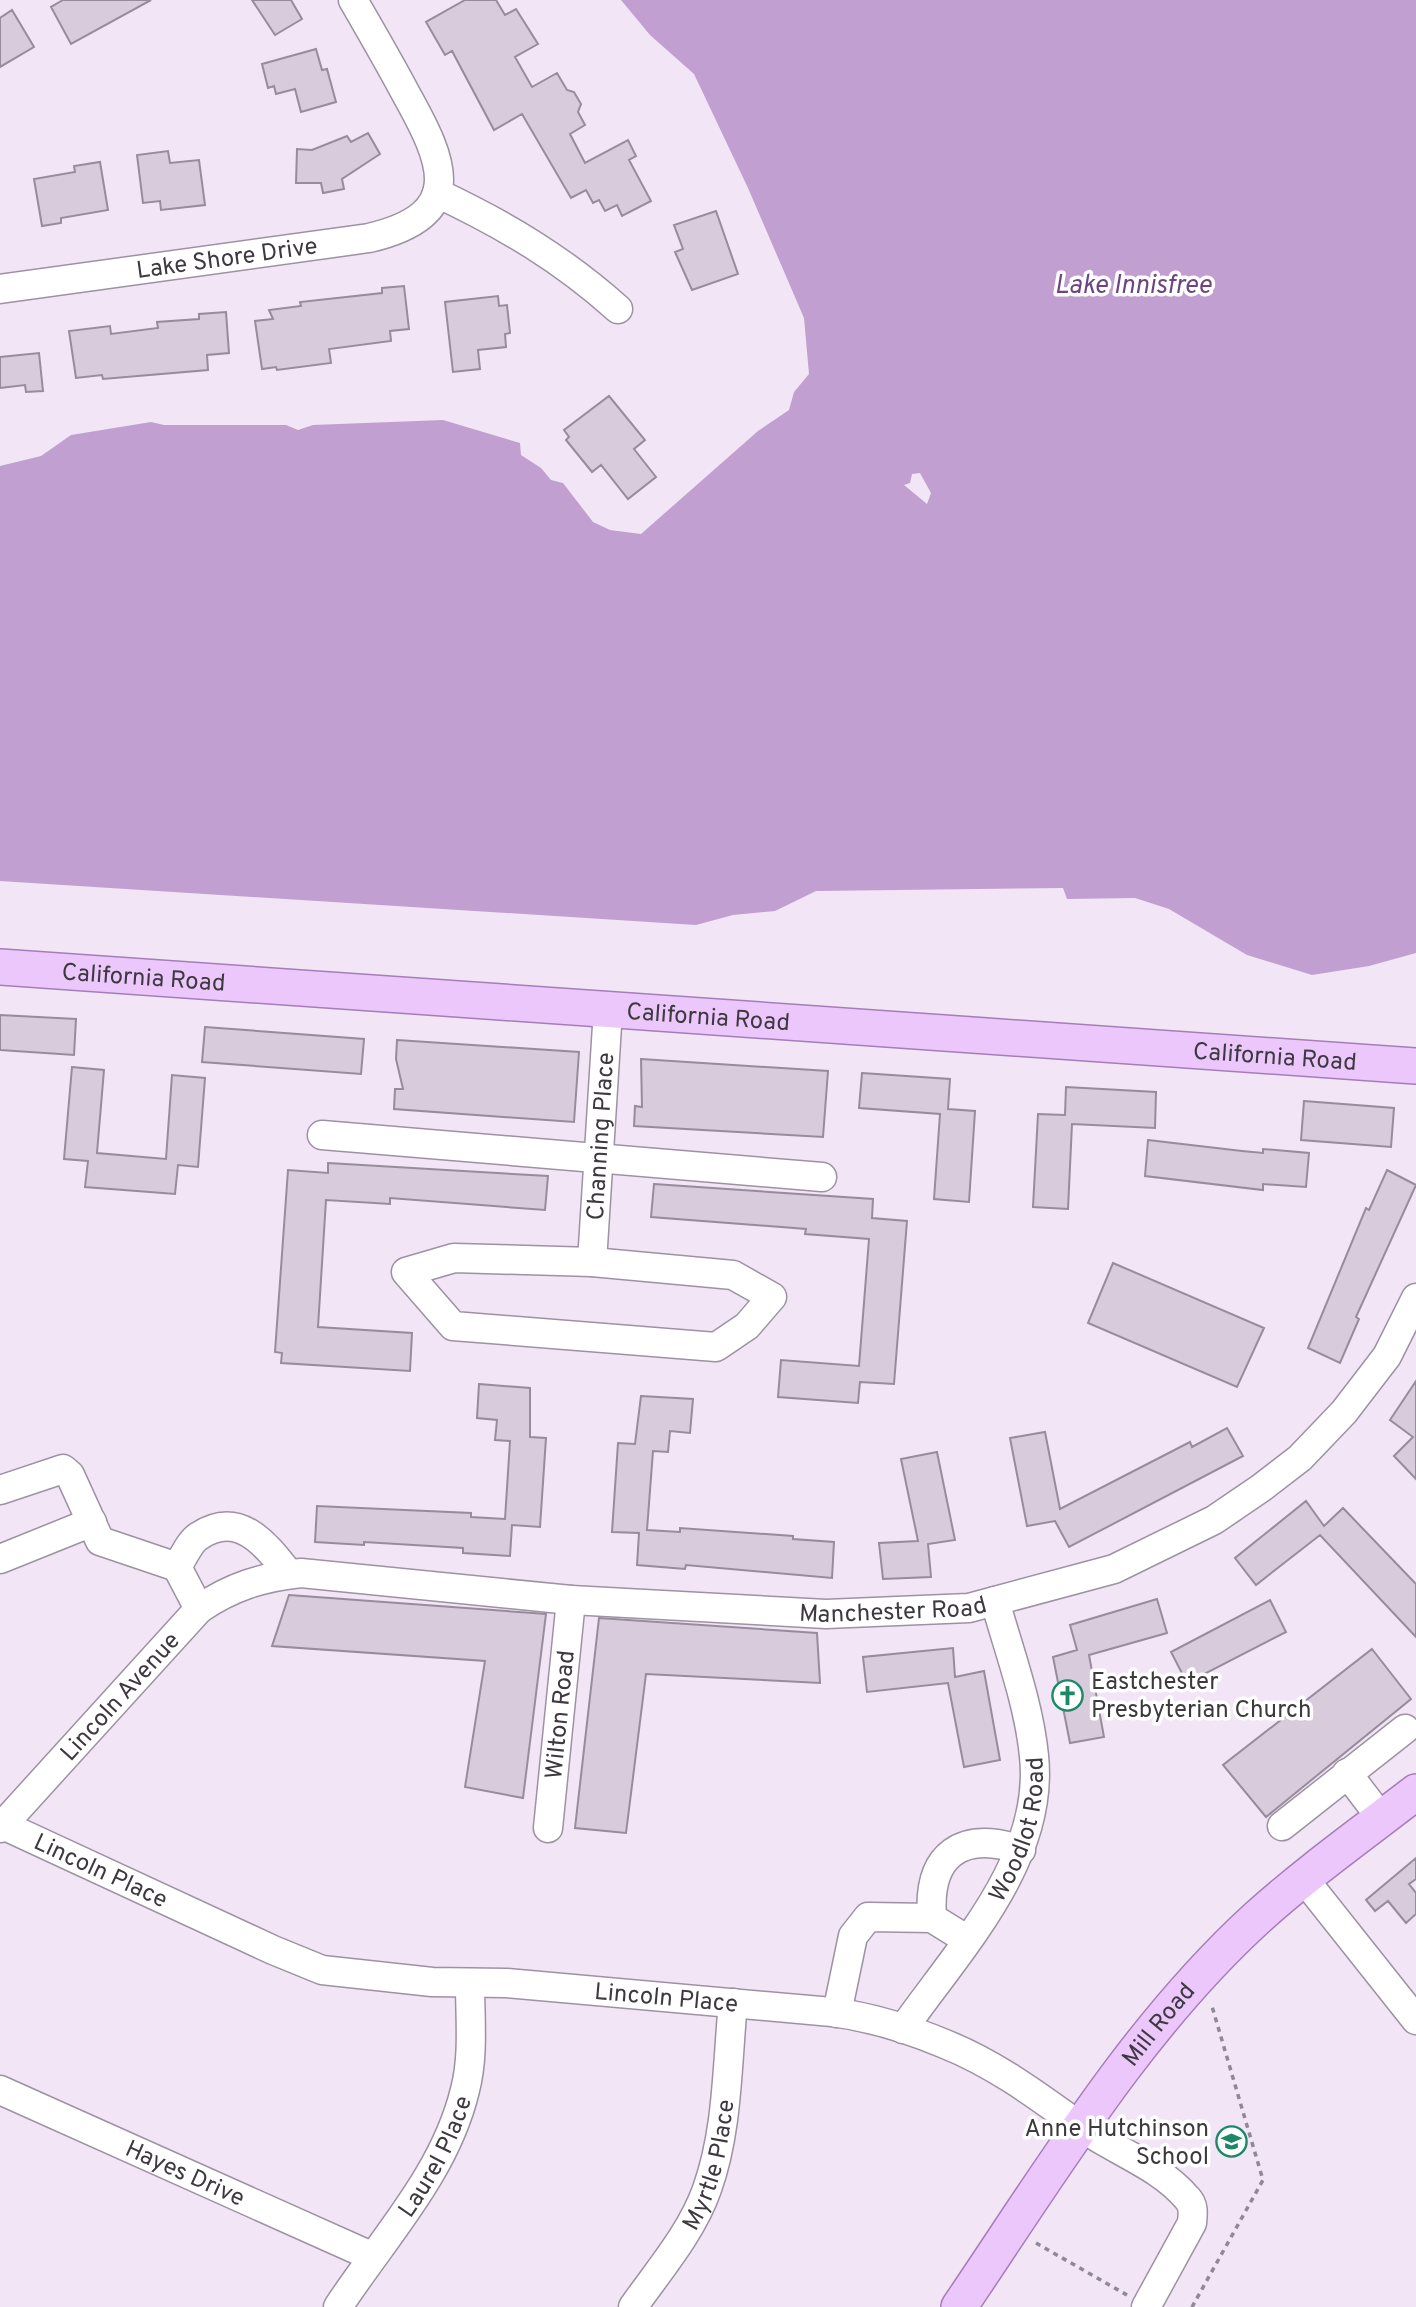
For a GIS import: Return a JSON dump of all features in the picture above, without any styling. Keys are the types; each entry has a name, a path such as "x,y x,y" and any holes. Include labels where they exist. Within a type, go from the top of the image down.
{"main road":[{"name":"California Road","path":"0,967 1416,1066"},
{"name":"Mill Road","path":"961,2306 1082,2128 1142,2045 1200,1975 1258,1917 1416,1792"}],"street":[{"path":"353,0 433,142 440,178 437,193 502,223 578,274 618,309"},
{"name":"Lake Shore Drive","path":"0,289 369,238 398,231 416,220 437,193"},
{"name":"Channing Place","path":"592,1262 608,1010"},
{"path":"322,1135 822,1177"},
{"path":"454,1258 592,1262 733,1275 772,1297 747,1326 716,1347 453,1326 406,1272 454,1258"},
{"name":"Manchester Road","path":"253,1582 289,1574 571,1600 826,1614 886,1614 969,1608 1114,1569 1214,1520 1261,1488 1300,1458 1344,1412 1387,1356 1416,1298"},
{"path":"0,1490 63,1469 70,1475 100,1541 177,1567 199,1609"},
{"path":"0,1559 92,1522"},
{"path":"177,1567 197,1536 221,1527 248,1532 262,1540 289,1574"},
{"name":"Lincoln Avenue","path":"2,1827 199,1609 225,1591 253,1582"},
{"name":"Wilton Road","path":"548,1828 571,1600"},
{"name":"Woodlot Road","path":"903,2029 997,1895 1021,1850 1033,1810 1034,1755 995,1601"},
{"path":"1282,1826 1405,1729"},
{"path":"1347,1773 1382,1819"},
{"name":"Lincoln Place","path":"2,1827 313,1967 334,1972 837,2013 867,2017 946,2044 1004,2074 1082,2128 1115,2146 1190,2200 1194,2211 1192,2223 1146,2307"},
{"path":"932,1918 933,1878 950,1854 966,1845 985,1841 1021,1850"},
{"path":"1304,1880 1416,2020"},
{"path":"837,2013 853,1936 868,1917 879,1915 905,1919 932,1918 966,1939"},
{"name":"Laurel Place","path":"338,2307 371,2256 434,2170 451,2135 466,2089 470,2060 470,1983"},
{"name":"Myrtle Place","path":"633,2307 682,2236 707,2190 720,2132 733,2003"},
{"name":"Hayes Drive","path":"0,2090 371,2256"}],"path":[{"path":"1192,2307 1263,2180 1209,1998"},
{"path":"1031,2240 1146,2307"}],"water":[{"name":"Lake Innisfree","path":"621,0 1416,0 1416,953 1369,966 1312,975 1247,955 1169,909 1135,898 1067,899 1063,888 816,891 775,911 733,915 696,925 0,881 0,466 41,456 71,435 151,422 164,425 286,425 298,430 313,425 443,420 520,443 521,455 541,468 551,480 563,483 593,522 610,530 641,534 758,431 789,410 794,392 809,374 804,318 748,188 694,74 650,35","holes":["920,473 931,493 927,504 904,485 910,483 912,474"]}],"building":[{"path":"63,0 151,0 71,44 51,7"},
{"path":"252,0 291,0 302,19 275,35"},
{"path":"465,0 496,0 505,15 516,9 538,44 515,57 532,87 557,73 567,90 574,92 581,104 578,112 585,125 570,134 585,163 628,140 636,156 629,160 651,201 622,216 617,205 605,211 599,200 593,203 586,190 571,198 522,114 494,130 452,51 445,55 426,22"},
{"path":"12,10 34,47 0,67 0,18"},
{"path":"316,49 322,70 327,69 336,102 301,112 295,89 276,94 274,86 268,88 262,64"},
{"path":"368,133 380,154 342,179 344,189 323,193 321,183 296,183 297,149 312,150 347,136 351,142"},
{"path":"168,151 170,163 199,160 205,205 161,210 160,201 143,203 137,155"},
{"path":"100,162 108,210 61,218 61,223 42,226 34,179 75,172 74,166"},
{"path":"716,211 738,274 692,290 675,252 683,249 674,225"},
{"path":"404,286 409,329 390,331 391,341 329,349 331,363 277,370 276,367 262,369 255,321 273,319 269,310 301,306 300,302 382,293 382,288"},
{"path":"498,296 499,306 507,305 510,333 505,334 506,347 478,350 480,369 453,372 445,302"},
{"path":"226,312 229,353 207,355 208,370 103,379 102,375 76,378 69,331 110,326 111,334 158,328 157,322 199,319 199,314"},
{"path":"39,353 43,391 26,392 25,385 0,388 0,357"},
{"path":"609,396 645,440 634,449 656,477 628,499 601,465 592,472 566,440 569,437 564,430"},
{"path":"0,1015 76,1019 74,1055 0,1050"},
{"path":"205,1027 364,1039 361,1074 202,1062"},
{"path":"397,1040 579,1052 574,1122 394,1109 395,1089 403,1089 396,1059"},
{"path":"641,1059 828,1071 823,1137 634,1126 635,1106 642,1107"},
{"path":"72,1067 104,1070 97,1153 166,1159 172,1075 205,1078 198,1167 178,1165 175,1194 85,1187 88,1161 64,1159"},
{"path":"862,1073 950,1079 948,1109 975,1111 969,1202 934,1199 940,1114 859,1108"},
{"path":"1066,1087 1156,1092 1155,1128 1072,1124 1068,1209 1033,1207 1038,1114 1065,1115"},
{"path":"1304,1101 1394,1108 1391,1147 1301,1140"},
{"path":"1148,1140 1263,1153 1263,1149 1309,1153 1306,1187 1263,1184 1263,1190 1145,1176"},
{"path":"328,1163 548,1176 545,1210 390,1198 390,1204 326,1200 318,1327 412,1333 410,1371 281,1363 282,1353 275,1352 288,1170 328,1173"},
{"path":"1387,1170 1416,1185 1356,1317 1359,1319 1340,1363 1308,1348 1366,1208 1369,1210"},
{"path":"654,1184 873,1199 872,1218 907,1221 894,1384 860,1382 858,1403 778,1397 781,1360 859,1366 869,1239 805,1234 806,1229 651,1217"},
{"path":"1113,1263 1264,1328 1237,1387 1088,1323"},
{"path":"1416,1381 1416,1479 1394,1456 1413,1437 1390,1420"},
{"path":"479,1384 530,1388 530,1437 546,1438 540,1527 512,1525 510,1556 463,1553 463,1548 315,1542 317,1506 471,1513 471,1517 505,1519 510,1441 495,1440 497,1420 477,1418"},
{"path":"641,1396 693,1399 690,1433 670,1431 668,1452 653,1451 647,1530 680,1532 680,1528 793,1536 793,1539 834,1542 832,1578 686,1565 685,1569 637,1565 639,1533 612,1532 618,1443 635,1444"},
{"path":"1227,1428 1243,1456 1069,1547 1055,1521 1027,1526 1010,1438 1045,1432 1060,1509 1190,1442 1192,1447"},
{"path":"937,1452 955,1540 928,1544 931,1577 883,1579 879,1543 918,1541 901,1459"},
{"path":"1306,1501 1324,1526 1343,1508 1416,1584 1416,1637 1320,1535 1256,1585 1235,1558"},
{"path":"289,1595 546,1614 523,1798 465,1787 485,1661 272,1646"},
{"path":"1157,1599 1167,1633 1089,1655 1104,1737 1070,1743 1053,1657 1077,1650 1070,1625"},
{"path":"1270,1600 1286,1632 1187,1683 1171,1652"},
{"path":"599,1618 817,1633 820,1683 646,1674 626,1833 575,1828"},
{"path":"953,1648 955,1677 984,1671 1000,1760 964,1767 948,1683 867,1692 863,1657"},
{"path":"1372,1649 1411,1699 1266,1817 1223,1765"},
{"path":"1416,1858 1416,1879 1409,1884 1416,1893 1416,1914 1406,1923 1388,1901 1375,1911 1366,1900"}],"place":[{"name":"Eastchester Presbyterian Church","path":"1068,1695"},
{"name":"Anne Hutchinson School","path":"1232,2142"}]}
